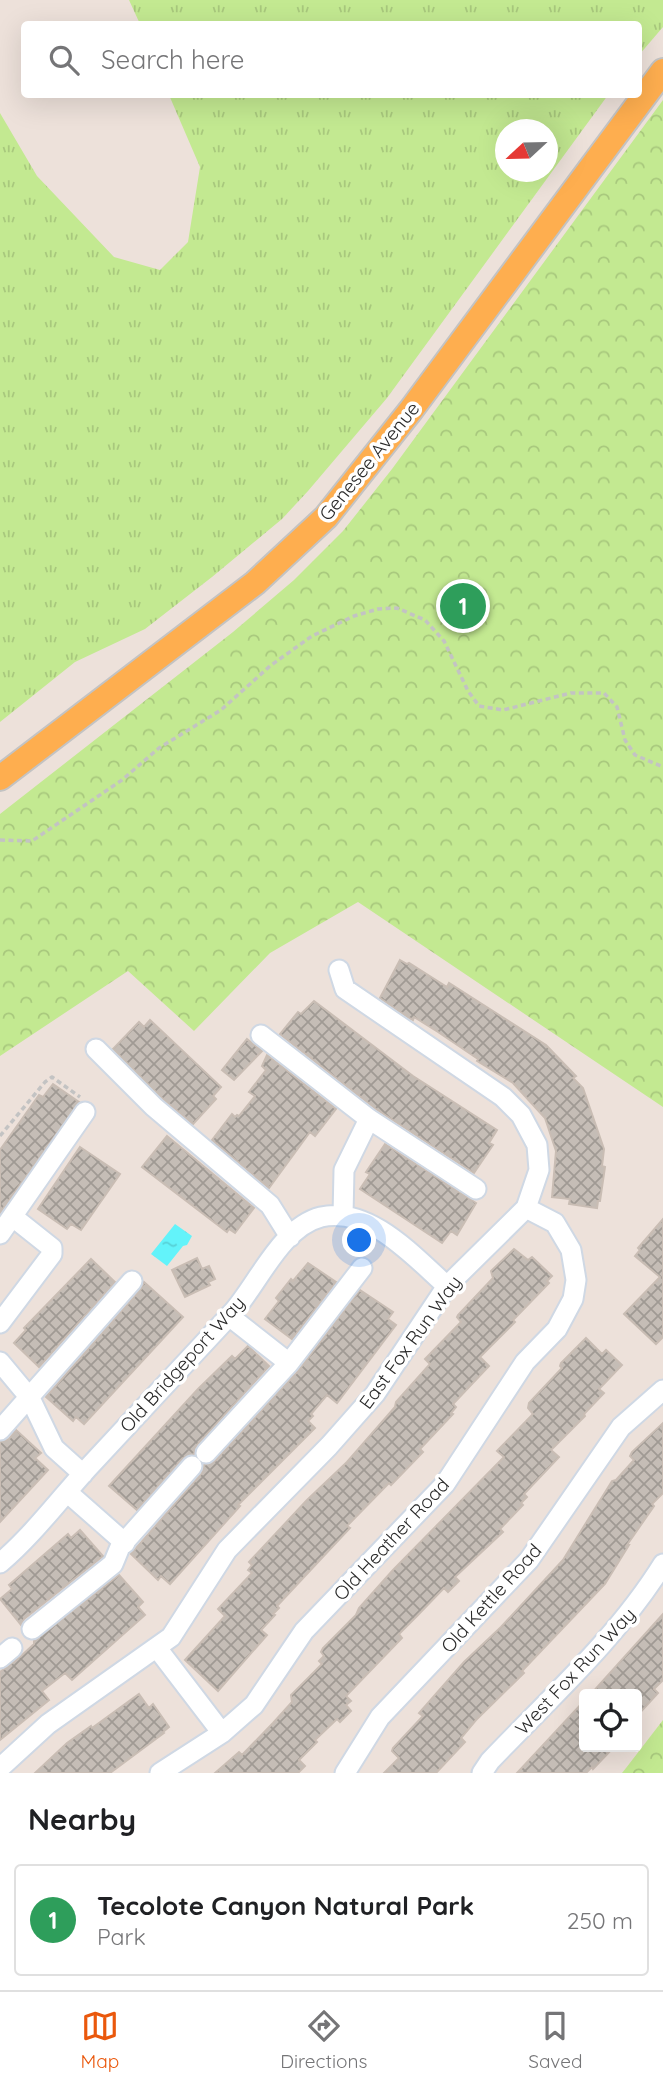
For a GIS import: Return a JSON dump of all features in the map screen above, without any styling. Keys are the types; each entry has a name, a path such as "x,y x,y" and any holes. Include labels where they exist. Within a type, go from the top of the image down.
{"main road":[{"name":"Genesee Avenue","path":"0,778 255,583 326,517 411,411 663,71"}],"street":[{"name":"East Fox Run Way","path":"0,1768 48,1724 171,1637 227,1550 329,1446 375,1394 447,1286 526,1208 538,1170 537,1145 521,1115 503,1097 345,989 339,970"},
{"path":"261,1035 369,1119 477,1189"},
{"path":"96,1049 154,1107 270,1205 290,1237"},
{"path":"0,1234 85,1112"},
{"path":"369,1119 347,1159 344,1170 343,1216 371,1224 447,1286"},
{"name":"Old Heather Road","path":"160,1773 222,1733 254,1705 304,1630 445,1484 525,1362 557,1329 573,1299 576,1280 571,1250 555,1223 526,1208"},
{"name":"Old Bridgeport Way","path":"0,1563 229,1316 279,1248 301,1226 321,1217 343,1216"},
{"path":"0,1323 51,1254 52,1248 13,1217"},
{"path":"32,1629 113,1564 124,1543 289,1363 362,1268"},
{"path":"0,1430 132,1281"},
{"path":"229,1316 289,1363"},
{"path":"0,1362 30,1398 54,1448 83,1474"},
{"name":"Old Kettle Road","path":"345,1773 380,1717 529,1560 621,1427 663,1390"},
{"path":"67,1492 124,1543"},
{"name":"West Fox Run Way","path":"482,1773 490,1760 611,1634 643,1597 663,1564"},
{"path":"157,1648 222,1733"}],"path":[{"path":"0,840 32,841 122,780 159,748 221,710 270,666 312,636 354,616 377,609 397,608 425,620 444,641 468,691 479,706 503,710 571,693 604,693 617,707 625,740 635,755 663,767"},
{"path":"0,1136 52,1077 83,1100 85,1112"}],"green space":[{"path":"129,0 663,0 663,27 642,52 642,21 139,21"},
{"path":"170,98 606,98 558,164 558,119 495,119 495,182 545,182 387,398 282,519 145,629 75,662 0,722 0,113 37,176 114,257 160,270 188,242 200,167"},
{"path":"663,100 663,1107 358,902 270,953 194,1031 128,971 0,1056 0,814 233,632 294,580 343,531 392,469"},
{"path":"663,1720 663,1773 622,1773 638,1752 642,1752 642,1747"}],"water":[{"path":"175,1224 192,1236 167,1266 151,1254"}],"building":[{"path":"400,960 447,987 449,983 546,1045 576,1076 573,1078 583,1088 604,1149 602,1166 605,1167 597,1208 569,1204 570,1199 552,1197 556,1151 545,1118 513,1083 438,1032 414,1017 413,1020 409,1018 380,998"},
{"path":"314,1001 413,1076 497,1130 489,1143 493,1145 474,1173 376,1109 280,1034 298,1012 301,1014"},
{"path":"150,1020 221,1087 213,1096 216,1099 193,1124 162,1098 113,1049 139,1022 144,1027"},
{"path":"247,1039 262,1051 234,1080 222,1070"},
{"path":"267,1055 336,1109 315,1136 310,1132 269,1188 212,1140 232,1114 239,1116 255,1096 249,1092 266,1070 262,1066"},
{"path":"53,1084 79,1102 0,1213 0,1150 39,1095 43,1097"},
{"path":"167,1136 254,1208 235,1233 229,1229 227,1232 142,1167"},
{"path":"385,1144 476,1203 457,1235 451,1231 442,1243 360,1189 370,1174 366,1172"},
{"path":"80,1147 120,1174 81,1230 71,1224 67,1229 38,1209"},
{"path":"663,1219 663,1337 656,1344 624,1314 660,1277 635,1256 640,1250 638,1248"},
{"path":"514,1249 528,1260 532,1257 552,1276 547,1281 549,1283 480,1357 489,1366 453,1404 456,1407 451,1413 453,1414 420,1449 423,1452 347,1526 350,1528 277,1606 279,1608 273,1614 275,1615 261,1630 267,1635 218,1691 185,1660 225,1616 218,1609 252,1573 248,1570 252,1565 249,1562 347,1462 395,1407 396,1402 430,1364 425,1359 461,1322 458,1315 493,1278 491,1271"},
{"path":"197,1258 202,1269 209,1266 215,1279 208,1282 210,1285 185,1297 172,1270"},
{"path":"91,1259 115,1282 39,1367 14,1343 26,1330 24,1328"},
{"path":"308,1263 336,1282 292,1339 265,1319 279,1301 276,1298"},
{"path":"144,1282 183,1317 84,1424 76,1417 73,1421 46,1397 141,1289"},
{"path":"360,1290 393,1312 388,1319 396,1325 337,1403 327,1395 308,1421 315,1428 238,1505 240,1506 170,1584 161,1576 158,1580 131,1554 201,1474 204,1465 215,1461 298,1371"},
{"path":"586,1338 602,1354 606,1350 622,1365 599,1389 604,1393 551,1450 559,1457 524,1494 527,1497 521,1503 523,1505 500,1529 503,1532 455,1577 459,1581 448,1592 444,1588 399,1634 402,1638 346,1696 351,1701 346,1705 351,1711 340,1722 337,1719 315,1740 317,1742 299,1760 305,1766 298,1773 215,1773 239,1752 242,1755 273,1723 292,1702 291,1695 322,1664 319,1661 324,1656 321,1652 323,1648 356,1615 359,1608 393,1570 504,1457 497,1451 533,1414 528,1408 529,1403 562,1368 561,1363"},
{"path":"248,1346 269,1366 197,1445 194,1454 183,1458 137,1510 109,1486 198,1389 232,1356 235,1359"},
{"path":"663,1423 663,1493 652,1504 654,1506 627,1545 605,1584 522,1671 524,1673 476,1720 461,1738 465,1742 436,1773 384,1773 399,1758 392,1751 393,1748 423,1716 419,1713 464,1662 501,1627 563,1560 612,1481 634,1460 630,1456 632,1452"},
{"path":"16,1430 41,1453 35,1458 48,1470 0,1522 0,1442 9,1439"},
{"path":"80,1530 103,1556 24,1619 21,1625 0,1599 12,1589 9,1585 68,1534 71,1538"},
{"path":"119,1575 143,1602 138,1607 145,1615 72,1680 65,1673 42,1691 49,1700 0,1740 0,1672 20,1657 34,1641"},
{"path":"663,1614 663,1680 654,1689 658,1693 642,1711 642,1689 596,1689"},
{"path":"139,1694 149,1708 153,1704 169,1727 164,1733 110,1773 35,1773 67,1743"},
{"path":"579,1706 579,1752 609,1752 586,1773 517,1773"}],"place":[{"name":"Tecolote Canyon Natural Park","path":"463,606"}]}
